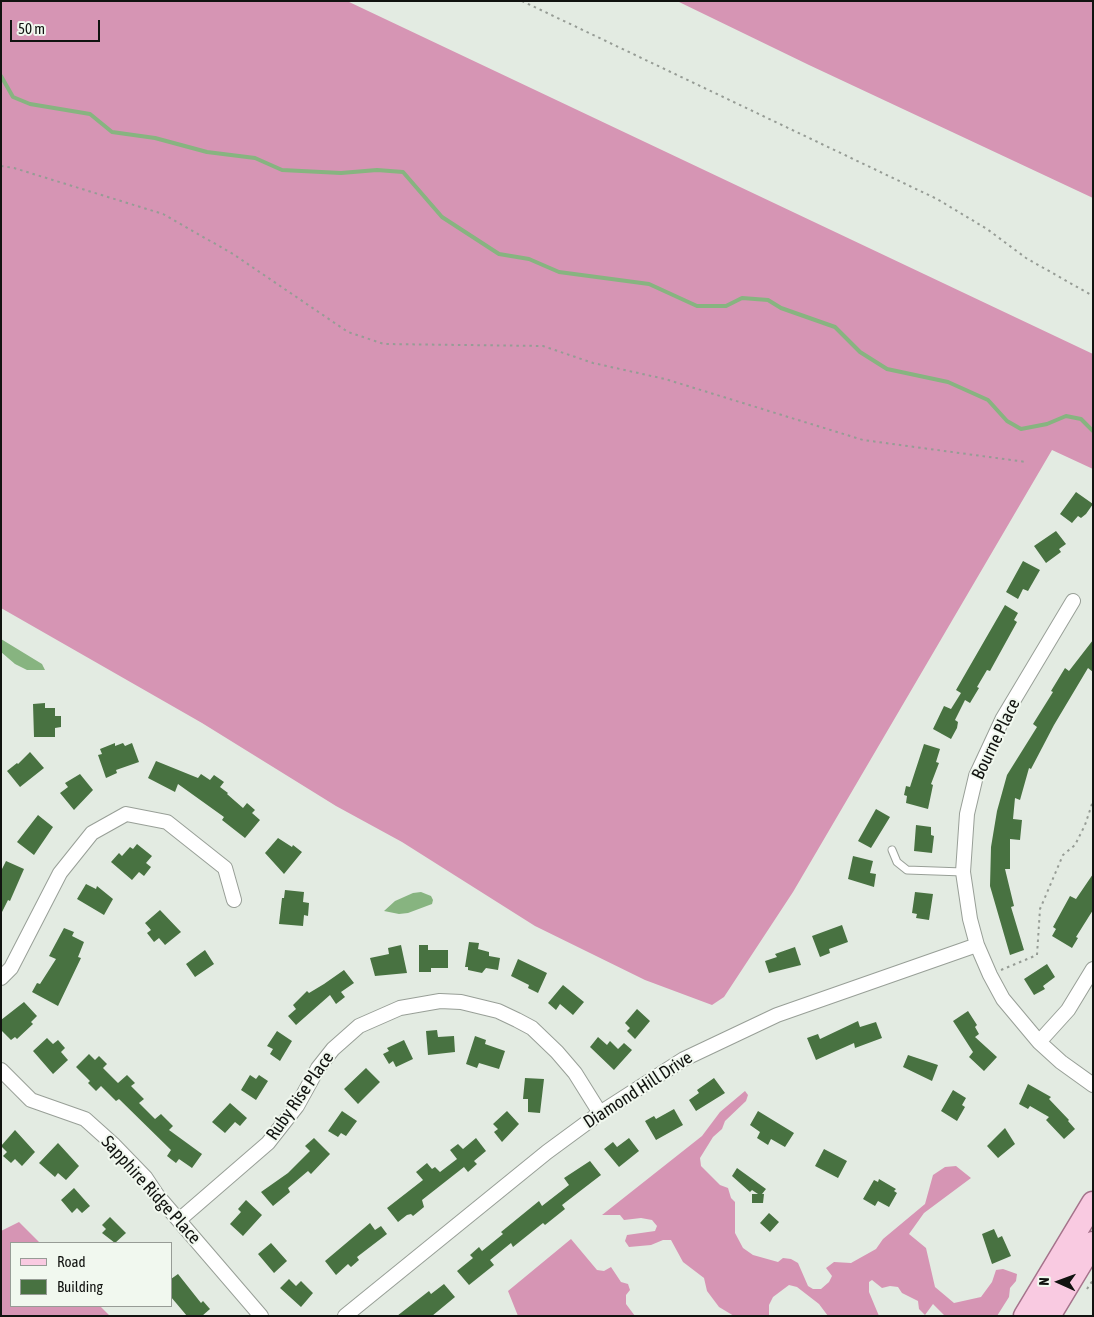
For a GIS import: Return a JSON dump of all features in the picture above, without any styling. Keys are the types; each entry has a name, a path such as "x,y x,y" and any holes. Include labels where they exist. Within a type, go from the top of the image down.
{"main road":[{"path":"1025,1316 1093,1202"},
{"path":"1048,1316 1093,1243"}],"street":[{"name":"Bourne Place","path":"1073,601 1003,718 982,761 967,814 963,872 970,919 977,945 990,975 1016,1017 1039,1042 1061,1062 1093,1085"},
{"path":"1,978 11,968 60,873 92,832 126,814 166,822 210,856 225,868 234,900"},
{"name":"Diamond Hill Drive","path":"345,1316 547,1152 600,1113 684,1059 735,1033 777,1015 977,945"},
{"path":"1039,1042 1068,1010 1093,969"},
{"name":"Ruby Rise Place","path":"179,1220 268,1143 297,1106 318,1068 332,1049 360,1026 400,1008 433,1002 461,1002 498,1011 518,1020 532,1028 557,1052 575,1074 600,1113"},
{"name":"Sapphire Ridge Place","path":"1,1070 31,1100 84,1119 132,1164 261,1316"}],"lane":[{"path":"892,850 897,862 907,870 963,872"}],"path":[{"path":"522,1 937,199 987,229 1026,258 1093,296"},
{"path":"1,166 14,168 163,214 233,254 348,332 384,344 543,346 593,363 665,379 863,440 1026,462"},
{"path":"990,975 1036,954 1040,909 1063,855 1075,846 1093,801"}],"shaded area":[{"path":"1,1 347,1 1093,354 1093,469 1052,450 793,892 724,997 712,1005 645,980 535,926 402,842 336,806 202,723 1,608"},
{"path":"677,1 1093,1 1093,198 809,65"},
{"path":"1,639 42,664 45,670 27,670 15,664 1,652"},
{"path":"421,892 431,896 432,904 408,913 399,914 384,911 395,901 413,893"},
{"path":"745,1091 748,1095 746,1101 725,1121 722,1129 713,1137 700,1158 701,1166 720,1185 728,1188 731,1198 735,1202 735,1233 743,1248 753,1255 778,1262 783,1258 791,1259 798,1263 808,1286 813,1289 821,1289 829,1282 832,1276 826,1268 834,1262 851,1263 876,1249 883,1239 925,1204 933,1175 945,1167 956,1166 971,1178 924,1213 909,1234 926,1248 935,1287 954,1303 981,1297 992,1282 996,1270 1003,1269 1017,1274 1016,1281 1010,1288 1009,1297 997,1316 945,1316 933,1304 925,1315 919,1309 918,1301 902,1293 898,1287 882,1288 872,1280 869,1282 869,1292 879,1316 828,1316 819,1304 797,1287 789,1285 773,1297 769,1305 769,1316 734,1316 719,1307 707,1291 704,1278 683,1262 671,1240 663,1240 651,1245 629,1247 625,1241 627,1235 655,1231 657,1226 652,1220 641,1218 624,1220 620,1215 602,1215 702,1136 720,1112"},
{"path":"19,1222 39,1242 10,1242 10,1307 101,1307 110,1316 1,1316 1,1231"},
{"path":"571,1239 597,1270 604,1271 611,1267 621,1282 628,1284 630,1290 626,1295 626,1304 635,1316 518,1316 508,1291"}],"building":[{"path":"1076,492 1093,504 1086,514 1081,518 1078,516 1072,523 1060,514"},
{"path":"1056,531 1066,544 1059,549 1061,552 1046,563 1034,546"},
{"path":"1023,561 1040,570 1028,591 1023,589 1018,599 1006,592"},
{"path":"1005,605 1018,613 1014,620 1017,622 990,671 987,670 977,687 979,688 970,703 965,700 955,720 958,722 957,728 951,739 933,729 944,706 951,709 961,693 956,690"},
{"path":"1093,640 1093,672 1088,668 1054,725 1031,769 1029,768 1020,800 1015,798 1013,819 1022,820 1020,840 1010,839 1010,869 1005,869 1014,906 1011,907 1024,950 1010,955 990,886 991,847 997,811 1007,775 1037,727 1033,724 1053,692 1051,691 1065,668 1069,671"},
{"path":"45,703 45,708 55,708 55,716 61,716 61,727 55,728 55,737 34,737 33,704"},
{"path":"115,743 115,746 123,743 125,746 132,743 139,762 116,770 117,773 106,778 98,755 102,754 100,749"},
{"path":"924,744 940,749 936,762 939,763 931,784 933,785 928,809 906,803 907,796 904,795 906,786 910,787"},
{"path":"30,752 44,768 20,787 7,771 18,764"},
{"path":"156,761 198,778 201,774 210,780 214,775 224,782 220,787 227,794 243,808 247,803 255,810 252,813 260,820 245,838 222,820 224,817 178,784 175,792 148,778"},
{"path":"80,774 93,790 74,810 60,793 68,787 65,783"},
{"path":"876,809 890,817 871,848 858,841"},
{"path":"38,815 53,827 34,855 17,842"},
{"path":"916,825 931,827 931,835 934,836 932,853 914,851"},
{"path":"278,838 292,847 293,845 302,852 284,874 265,853"},
{"path":"137,844 152,856 146,863 151,867 144,876 139,872 132,880 111,862 119,853 122,856 130,847 133,849"},
{"path":"853,856 873,861 870,873 876,874 874,887 848,879"},
{"path":"6,861 24,869 10,901 8,900 1,914 1,871"},
{"path":"1093,874 1093,910 1076,937 1078,938 1072,948 1052,936 1056,929 1053,927 1070,896 1076,899"},
{"path":"86,884 96,889 97,886 113,899 104,915 77,899"},
{"path":"285,890 304,892 303,902 309,903 308,916 304,915 303,926 279,924 282,898 284,898"},
{"path":"915,892 933,894 929,920 916,918 917,914 912,913"},
{"path":"160,910 181,932 165,945 159,938 154,942 147,933 151,930 145,923"},
{"path":"842,925 848,942 829,949 830,953 820,957 812,936"},
{"path":"64,928 74,932 72,936 84,942 78,957 81,958 58,1006 32,992 37,983 40,984 56,959 49,956"},
{"path":"469,942 479,943 478,949 489,952 489,956 500,958 498,970 486,968 482,973 468,970 468,967 465,967"},
{"path":"401,945 407,973 375,976 370,958 389,954 388,948"},
{"path":"419,945 428,945 428,950 448,950 448,968 431,968 431,972 419,972"},
{"path":"795,947 801,965 769,973 765,961 777,957 775,954"},
{"path":"205,950 214,964 195,977 186,964"},
{"path":"518,959 547,973 538,993 528,988 529,985 511,976"},
{"path":"1047,964 1055,977 1043,986 1045,989 1034,995 1024,979"},
{"path":"344,970 354,983 341,992 345,997 336,1004 330,995 296,1025 288,1016 296,1009 293,1005 307,991 309,993"},
{"path":"563,985 584,1002 573,1015 560,1004 556,1010 548,1003"},
{"path":"24,1002 37,1016 31,1022 33,1024 17,1039 15,1037 11,1040 1,1030 1,1020"},
{"path":"637,1009 650,1021 635,1039 627,1031 630,1028 625,1023"},
{"path":"968,1011 977,1025 975,1027 979,1034 975,1037 997,1057 984,1071 969,1057 973,1052 953,1021"},
{"path":"858,1021 860,1027 876,1022 882,1038 855,1048 854,1043 816,1060 807,1038 818,1034 820,1039"},
{"path":"437,1030 438,1037 454,1036 455,1052 428,1055 426,1031"},
{"path":"277,1031 292,1041 280,1061 270,1054 273,1049 267,1046"},
{"path":"475,1036 486,1040 485,1044 505,1051 499,1069 479,1063 477,1068 466,1064"},
{"path":"598,1037 607,1045 610,1041 618,1049 624,1043 632,1050 614,1070 590,1047"},
{"path":"47,1038 53,1044 58,1040 65,1048 61,1052 68,1060 53,1074 33,1051"},
{"path":"404,1040 413,1059 396,1067 393,1061 389,1064 383,1054 389,1051 387,1048"},
{"path":"89,1054 95,1060 99,1056 107,1064 103,1068 118,1083 127,1075 135,1083 131,1086 144,1099 139,1103 155,1119 161,1114 173,1126 169,1130 202,1154 192,1168 179,1159 176,1163 167,1156 171,1150 119,1099 116,1101 101,1086 96,1091 88,1083 90,1081 76,1067"},
{"path":"908,1055 938,1065 932,1081 903,1067"},
{"path":"366,1068 380,1082 358,1104 344,1089"},
{"path":"250,1075 256,1079 259,1075 268,1081 256,1100 241,1090"},
{"path":"525,1078 544,1079 540,1113 528,1112 528,1099 523,1099"},
{"path":"714,1078 725,1093 696,1111 689,1100 699,1093 697,1090"},
{"path":"1028,1084 1051,1097 1049,1099 1075,1129 1064,1139 1046,1120 1049,1117 1030,1106 1028,1109 1019,1104"},
{"path":"953,1090 966,1098 962,1105 965,1107 957,1121 941,1111"},
{"path":"230,1103 247,1118 240,1126 235,1122 225,1133 212,1122"},
{"path":"674,1109 683,1125 656,1140 645,1121 654,1116 656,1119"},
{"path":"342,1111 357,1121 346,1136 341,1133 338,1137 328,1131"},
{"path":"507,1111 519,1124 502,1142 494,1132 498,1129 493,1124"},
{"path":"758,1111 794,1133 785,1147 771,1139 768,1145 757,1138 760,1132 750,1125"},
{"path":"1005,1128 1015,1144 998,1158 987,1146"},
{"path":"15,1130 35,1152 22,1166 15,1159 11,1163 3,1156 7,1152 1,1146"},
{"path":"314,1138 330,1154 311,1174 308,1171 288,1188 290,1192 273,1206 261,1192 288,1173 310,1151 305,1146"},
{"path":"476,1138 486,1151 474,1161 477,1164 468,1172 464,1167 422,1200 424,1207 413,1216 411,1214 407,1215 398,1222 387,1208 423,1180 416,1172 427,1163 432,1169 435,1167 440,1172 457,1159 450,1150 458,1144 463,1149"},
{"path":"629,1138 639,1151 619,1167 604,1149 613,1142 617,1147"},
{"path":"58,1143 79,1166 66,1180 58,1173 55,1177 39,1163"},
{"path":"824,1149 847,1161 838,1178 815,1166"},
{"path":"590,1161 601,1175 562,1205 565,1209 545,1225 543,1223 513,1247 511,1243 490,1260 494,1265 469,1285 457,1271 473,1258 470,1255 479,1247 482,1251 503,1234 501,1232 539,1201 542,1206 569,1185 564,1178"},
{"path":"737,1168 766,1189 762,1194 764,1194 763,1203 752,1203 752,1194 758,1194 752,1190 750,1192 732,1176"},
{"path":"879,1179 896,1189 894,1191 897,1193 889,1207 878,1201 875,1206 863,1199 874,1180 878,1182"},
{"path":"74,1188 90,1206 82,1213 77,1208 72,1213 61,1200"},
{"path":"246,1200 262,1215 243,1236 230,1224 241,1212 238,1209"},
{"path":"769,1213 779,1222 770,1232 760,1223"},
{"path":"110,1217 126,1233 114,1242 102,1233 106,1229 102,1225"},
{"path":"370,1223 375,1230 381,1226 387,1234 357,1257 359,1260 351,1267 348,1264 336,1275 325,1261"},
{"path":"994,1229 998,1238 1002,1236 1011,1256 992,1264 982,1234"},
{"path":"271,1243 287,1261 274,1273 258,1254"},
{"path":"178,1274 201,1303 203,1301 210,1309 202,1316 187,1316 172,1298 172,1278"},
{"path":"289,1279 296,1286 301,1281 313,1293 301,1307 280,1288"},
{"path":"444,1284 455,1297 432,1316 397,1316 429,1291 431,1294"}],"waterway":[{"path":"1,76 13,97 30,104 90,114 112,132 155,138 207,152 255,158 282,170 341,173 377,170 403,172 442,217 499,254 529,259 559,272 649,284 697,306 726,306 742,298 768,300 781,308 835,327 860,352 887,369 948,382 988,400 1007,421 1021,429 1047,424 1066,416 1081,419 1093,431"}]}
